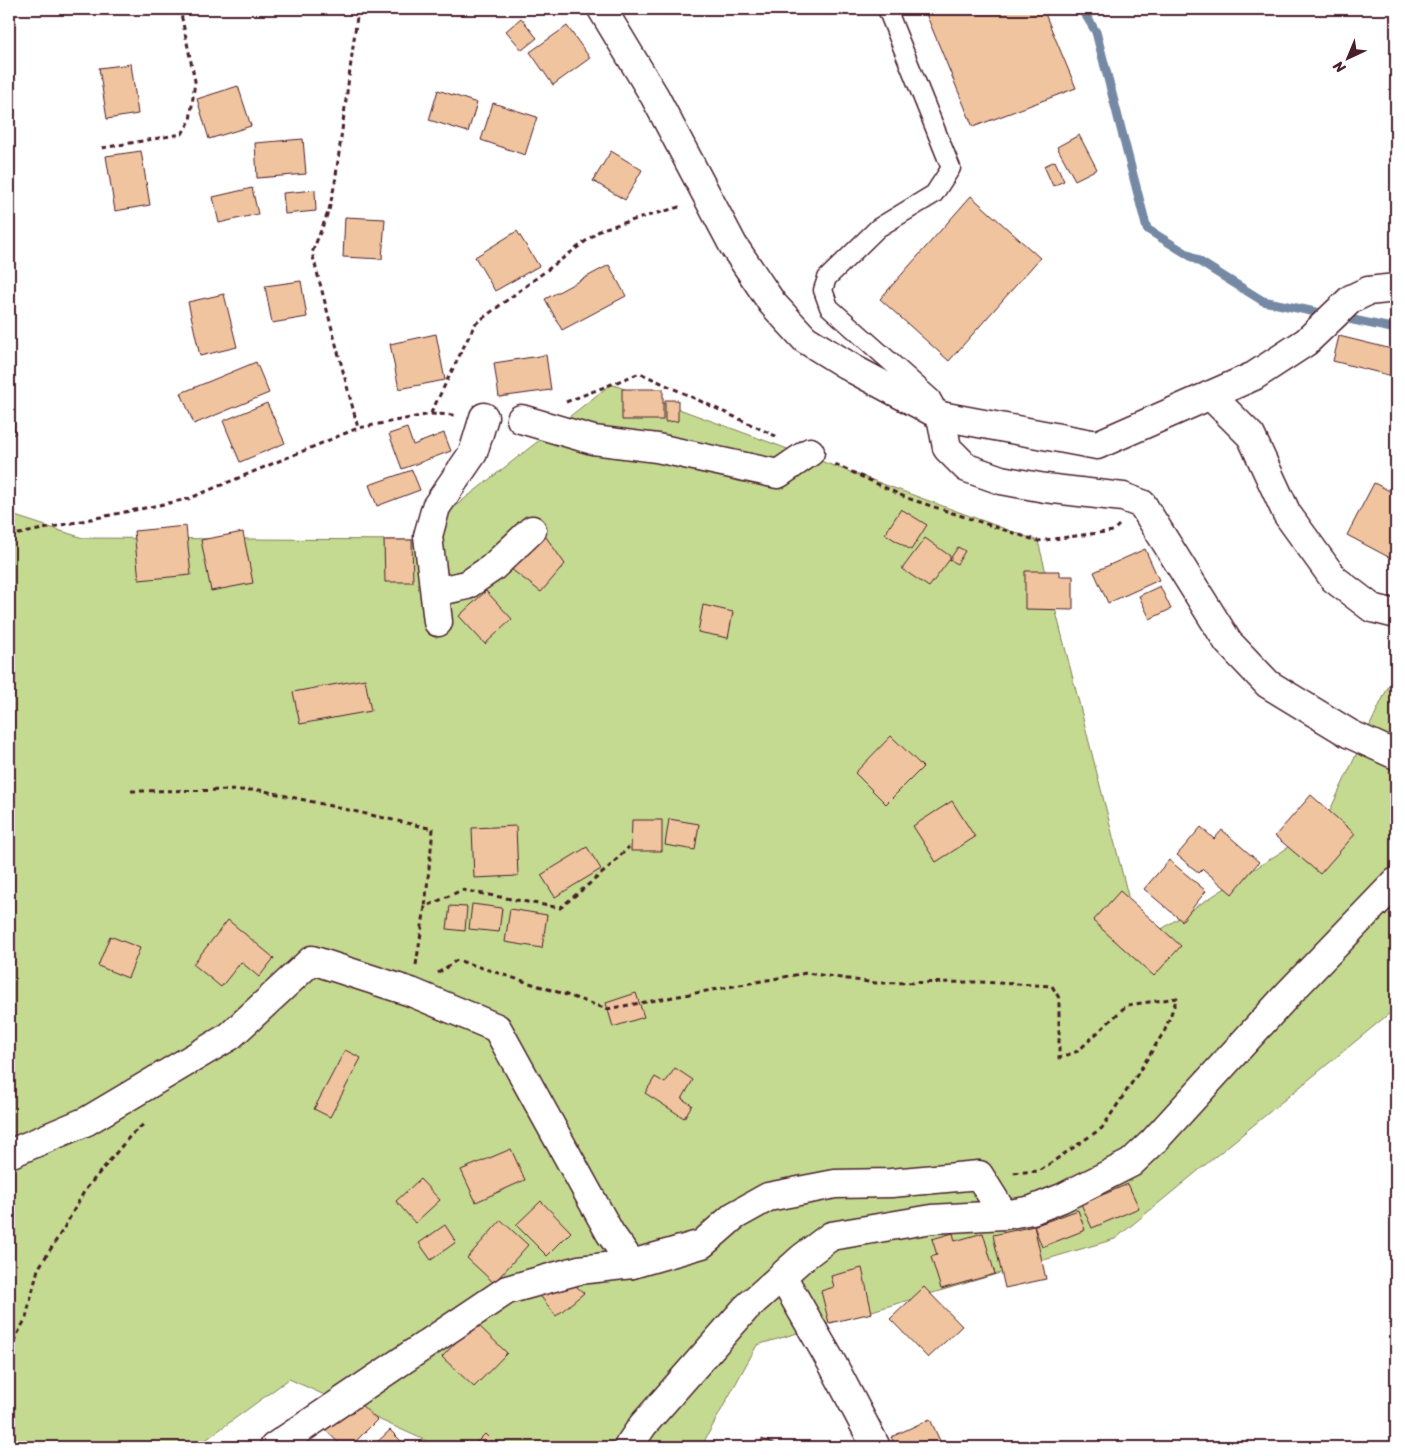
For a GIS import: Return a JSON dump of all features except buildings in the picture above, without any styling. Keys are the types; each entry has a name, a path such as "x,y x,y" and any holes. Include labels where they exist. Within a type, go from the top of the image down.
{"street":[{"path":"602,9 655,97 732,245 772,303 805,340 941,416 1097,445 1186,408 1210,395 1254,376 1306,342 1351,299 1368,291 1396,288"},
{"path":"1210,395 1252,436 1287,514 1334,579 1372,608 1396,614"},
{"path":"941,416 947,448 967,468 1002,480 1046,488 1123,497 1142,504 1228,642 1268,684 1350,734 1396,755"},
{"path":"438,622 428,536 436,507 473,453 484,417"},
{"path":"521,419 593,440 657,448 778,474 810,452"},
{"path":"435,592 467,585 492,568 532,530"},
{"path":"628,1447 643,1425 746,1308 831,1236 932,1219 1004,1215 1032,1210 1062,1198 1131,1163 1153,1142 1289,994 1396,882"},
{"path":"9,1154 87,1121 230,1036 312,960 411,992 497,1028 610,1233 632,1264"},
{"path":"274,1447 507,1290 579,1270 632,1264 702,1244 734,1216 768,1197 835,1184 891,1184 979,1175 1004,1215"},
{"path":"782,1276 833,1365 876,1447"}],"lane":[{"path":"887,9 951,168 934,194 878,228 827,278 822,290 829,307 931,398 941,416"}],"path":[{"path":"102,148 182,134 190,121 195,81 180,9"},
{"path":"358,9 335,183 329,210 312,253 358,428"},
{"path":"430,414 475,324 602,229 679,207 684,214"},
{"path":"131,791 260,790 433,829 425,907 411,992"},
{"path":"425,907 462,890 560,908 606,870 629,847"},
{"path":"411,992 456,960 607,1009 806,973 876,983 980,982 1052,986 1059,998 1059,1058 1078,1050 1127,1005 1178,998 1165,1030 1138,1075 1102,1128 1039,1171 979,1175"},
{"path":"9,1350 26,1318 38,1269 85,1190 130,1135 151,1117"}],"green space":[{"path":"611,384 1038,541 1140,943 1323,825 1396,670 1396,1008 1115,1239 757,1345 701,1447 440,1447 289,1379 196,1447 9,1447 9,514 83,538 412,540"}],"waterway":[{"path":"1082,9 1096,32 1147,229 1263,301 1396,329"}]}
